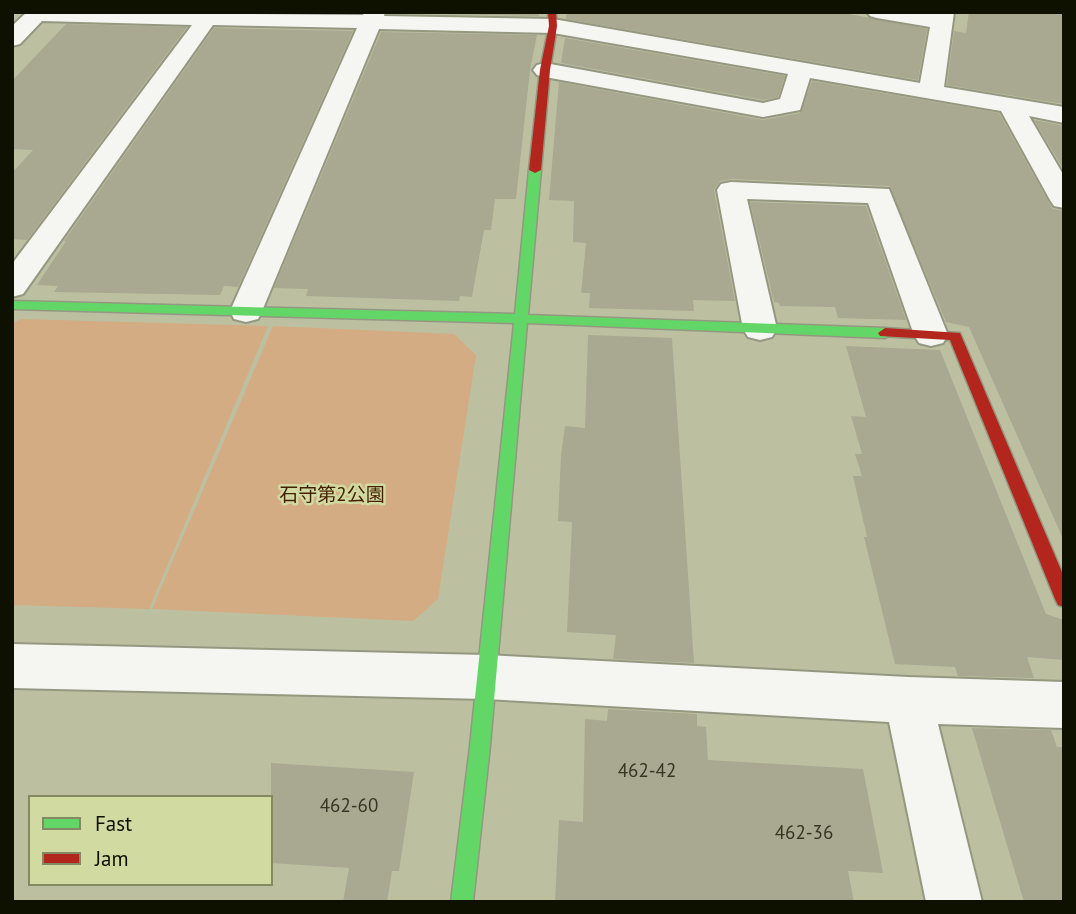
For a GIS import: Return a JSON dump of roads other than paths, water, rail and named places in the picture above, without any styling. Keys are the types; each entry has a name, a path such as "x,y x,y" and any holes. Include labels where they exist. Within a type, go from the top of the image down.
{"street":[{"path":"877,12 942,17 931,91"},
{"path":"12,39 38,14 552,19 801,69 1064,115"},
{"path":"12,287 209,15"},
{"path":"246,312 373,17"},
{"path":"462,902 552,19"},
{"path":"545,70 764,110 791,105 801,69"},
{"path":"1010,106 1064,200"},
{"path":"760,329 731,190 879,195 931,335"},
{"path":"12,305 955,336 1064,599"},
{"path":"12,666 486,677 908,700 1064,705"},
{"path":"908,700 954,902"}],"park label":[{"name":"石守第2公園","path":"332,496"}]}
